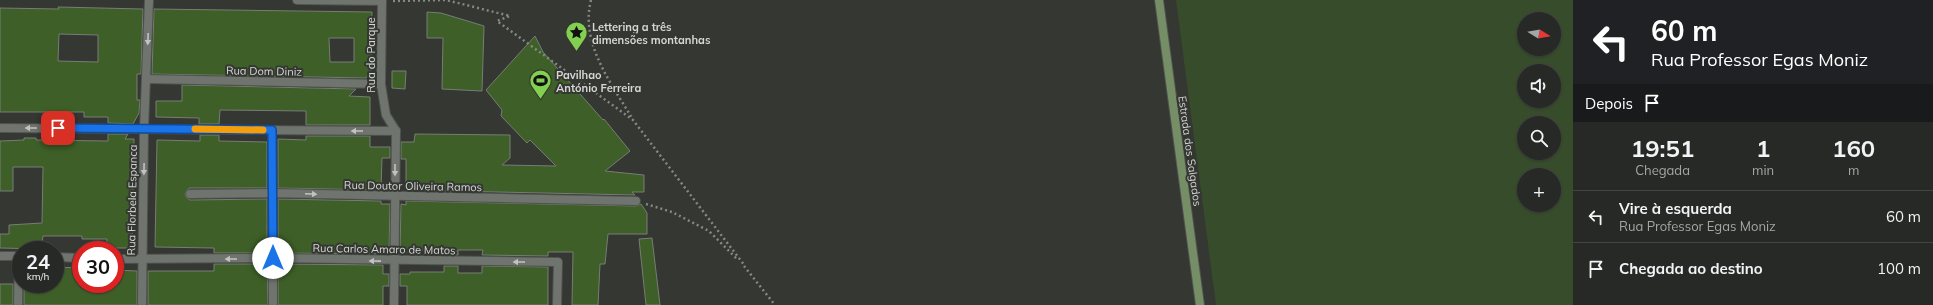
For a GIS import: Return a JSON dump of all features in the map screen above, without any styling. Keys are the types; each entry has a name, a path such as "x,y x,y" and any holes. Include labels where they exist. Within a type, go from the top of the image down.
{"main road":[{"name":"Estrada dos Salgados","path":"1158,0 1200,305"}],"street":[{"name":"Rua Florbela Espanca","path":"142,305 144,129 149,0"},
{"path":"297,0 382,0"},
{"name":"Rua do Parque","path":"382,0 381,84 386,115 396,131"},
{"name":"Rua Dom Diniz","path":"147,79 381,84"},
{"path":"0,128 396,131 394,305"},
{"path":"272,130 273,305"},
{"name":"Rua Doutor Oliveira Ramos","path":"190,194 272,193 636,201"},
{"path":"0,256 12,256"},
{"name":"Rua Carlos Amaro de Matos","path":"124,259 273,258 395,261 558,262 557,305"},
{"path":"18,293 18,305"}],"path":[{"path":"382,0 446,0 510,16 496,21 634,120"},
{"path":"591,0 589,8 590,37 602,69 634,120 775,305"},
{"path":"636,201 672,212 709,231 745,266"}],"green space":[{"path":"1176,0 1573,0 1573,305 1216,305"}],"building":[{"path":"58,7 143,9 141,74 137,74 137,100 140,100 139,113 133,124 108,123 108,117 84,117 84,112 0,112 0,8 59,9","holes":["59,34 98,35 98,62 58,61"]},
{"path":"154,9 372,12 371,70 366,78 152,74","holes":["329,38 354,38 354,62 330,62"]},
{"path":"427,12 441,13 484,26 482,91 442,89 443,38 427,38"},
{"path":"535,36 543,52 603,120 604,119 630,151 605,171 644,175 644,192 632,192 635,195 406,190 406,159 401,159 401,142 414,142 415,134 510,135 510,158 502,165 556,166 530,140 527,143 501,116 502,110 486,90"},
{"path":"392,71 406,71 405,89 392,88"},
{"path":"182,85 356,89 349,96 370,97 370,125 306,125 306,111 220,110 219,124 199,124 199,118 156,117 156,101 182,101"},
{"path":"108,134 128,134 125,139 134,139 132,248 124,248 124,241 82,239 82,236 43,236 42,241 12,241 12,248 0,248 0,234 9,234 9,225 42,223 43,167 13,167 13,191 0,191 0,141 36,138 36,140 108,141"},
{"path":"200,135 219,135 219,141 267,142 267,188 190,188 185,194 190,200 267,199 267,253 214,253 214,248 155,247 157,140 200,141"},
{"path":"306,136 370,136 370,147 390,147 390,158 382,158 381,190 278,188 278,139 306,140"},
{"path":"278,199 381,201 381,204 390,204 389,252 383,252 383,254 278,253"},
{"path":"406,201 636,206 641,204 647,213 647,234 608,234 605,264 600,264 598,305 572,305 573,252 548,252 548,256 482,255 483,250 458,250 458,255 444,255 444,250 417,250 417,252 400,252 401,204 406,205"},
{"path":"652,238 660,305 646,305 639,239"},
{"path":"214,264 267,264 268,305 148,305 148,271 214,271"},
{"path":"278,264 383,265 383,274 389,274 389,286 383,286 383,305 278,305"},
{"path":"444,266 458,266 458,273 482,273 482,266 548,267 548,305 407,305 407,286 400,286 400,274 410,274 410,272 444,272"},
{"path":"64,267 72,268 72,293 124,293 124,270 137,271 137,305 24,305 24,293 64,293"},
{"path":"0,284 12,284 13,305 0,305"}],"slow traffic":[{"path":"195,129 263,130"}],"place":[{"name":"Lettering a três dimensões montanhas","path":"576,52"},
{"name":"Pavilhao António Ferreira","path":"540,100"}],"route":[{"path":"58,128 272,130 273,258"}]}
